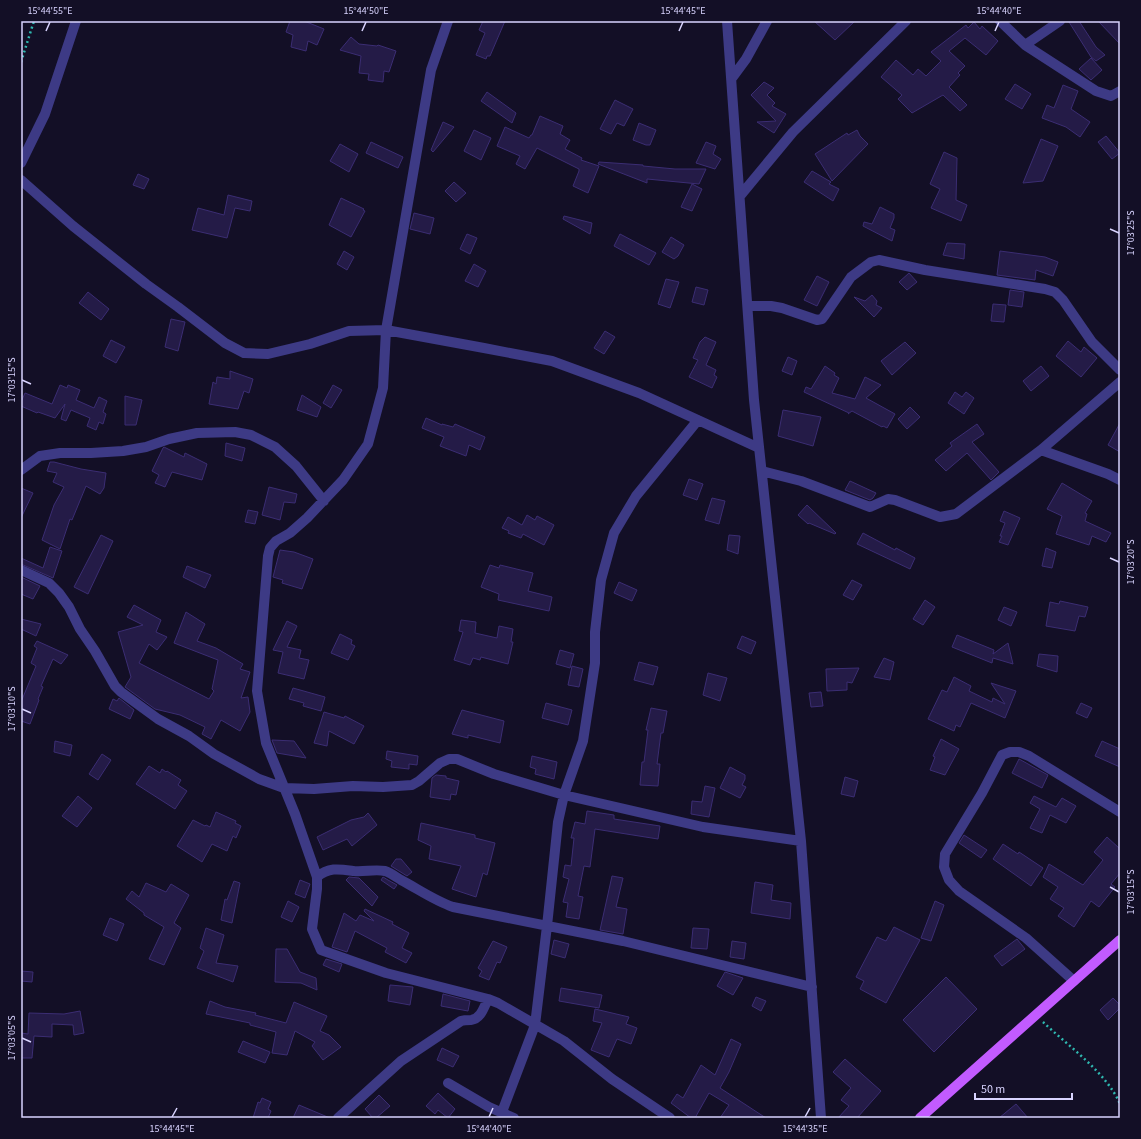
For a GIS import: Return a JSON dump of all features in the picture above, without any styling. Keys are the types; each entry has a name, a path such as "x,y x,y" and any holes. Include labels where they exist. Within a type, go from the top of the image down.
{"main road":[{"path":"920,1118 1120,940"}],"street":[{"path":"21,163 45,114 76,21"},
{"path":"448,21 431,70 386,330 383,388 368,444 343,480 324,501 290,533 276,540 270,548 268,556 257,691 266,743 307,846 317,877 312,929 320,950 386,973 498,1003 564,1041 612,1079 670,1118"},
{"path":"727,21 759,448 801,841 821,1118"},
{"path":"732,78 746,59 767,21"},
{"path":"740,196 793,132 906,21"},
{"path":"1000,21 1025,45 1096,91 1112,96 1120,91"},
{"path":"1025,45 1060,21"},
{"path":"21,180 73,226 146,284 225,343 244,353 268,354 310,344 349,331 386,330 552,361 639,393 759,448"},
{"path":"748,306 771,306 782,308 818,320 822,319 851,277 871,262 885,260 925,270 1045,289 1054,292 1063,300 1092,342 1120,370"},
{"path":"762,471 801,482 870,507 888,499 895,500 940,517 956,514 1041,450 1120,382"},
{"path":"502,1112 535,1025 558,822 564,794 583,741 595,663 595,632 601,580 614,533 636,496 698,420"},
{"path":"21,470 40,456 60,453 91,454 123,451 146,447 169,439 197,433 235,432 251,435 275,447 296,466 324,501"},
{"path":"1041,450 1108,474 1120,480"},
{"path":"21,570 49,584 59,593 69,607 80,629 95,651 115,686 121,692 214,754 259,779 284,788 314,789 354,786 383,787 412,785 420,781 440,763 450,759 458,759 494,774 564,794 703,827 801,841"},
{"path":"1074,981 1026,938 959,891 949,880 944,867 945,854 982,793 1002,755 1010,752 1019,752 1029,756 1120,812"},
{"path":"317,877 332,869 365,872 376,870 384,871 443,904 453,907 623,941 812,987"},
{"path":"338,1118 401,1061 460,1021 467,1019 472,1020 480,1016 488,1000"},
{"path":"448,1083 490,1107 514,1118"}],"path":[{"path":"21,62 34,21"},
{"path":"1036,1016 1100,1074 1117,1097 1120,1104"}],"building":[{"path":"290,21 304,21 324,29 317,45 308,41 306,51 291,47 293,35 286,32"},
{"path":"483,21 505,21 490,56 487,56 486,59 476,55 485,33 479,30"},
{"path":"814,21 855,21 835,40"},
{"path":"1079,21 1096,47 1105,55 1096,61 1091,57 1069,22"},
{"path":"1098,21 1120,21 1120,44"},
{"path":"974,22 980,29 982,26 998,41 986,55 965,38 949,51 965,66 958,73 960,75 949,87 967,105 960,111 943,95 912,113 898,99 902,95 881,77 896,60 913,75 918,69 926,76 941,61 931,52 966,25 968,28"},
{"path":"351,37 359,44 378,45 396,51 389,72 384,71 383,82 368,80 369,74 359,73 361,56 340,50"},
{"path":"1091,58 1102,70 1091,80 1079,69"},
{"path":"764,82 774,88 767,95 775,103 772,106 786,114 774,133 757,122 776,121 751,95"},
{"path":"1015,84 1031,94 1022,109 1005,99"},
{"path":"1063,85 1078,91 1071,109 1090,122 1080,137 1066,127 1042,118 1047,105 1054,108"},
{"path":"487,92 516,113 512,123 481,101"},
{"path":"615,100 633,109 624,126 617,123 611,134 600,129"},
{"path":"540,116 563,126 560,134 570,140 565,149 582,158 581,160 599,166 588,193 573,186 579,169 537,148 525,169 516,164 520,156 497,146 505,127 529,138 532,135"},
{"path":"443,122 454,127 433,152 431,150"},
{"path":"639,123 656,130 650,145 633,140"},
{"path":"474,130 491,138 481,160 464,151"},
{"path":"857,130 860,136 868,144 832,181 815,154 847,133 848,135"},
{"path":"1106,136 1120,153 1112,159 1098,142"},
{"path":"1041,139 1058,146 1043,181 1023,183"},
{"path":"371,142 403,157 398,168 366,153"},
{"path":"706,142 716,146 713,154 721,159 715,169 696,163"},
{"path":"340,144 358,154 349,172 330,161"},
{"path":"944,152 957,158 956,200 967,205 961,221 931,208 940,189 930,184"},
{"path":"599,162 675,169 706,169 699,184 647,179 647,183 598,164"},
{"path":"812,171 831,182 829,184 839,189 833,201 804,182"},
{"path":"138,174 149,179 144,189 133,185"},
{"path":"454,182 466,193 456,202 445,191"},
{"path":"692,184 702,189 692,211 681,207"},
{"path":"228,195 252,201 250,211 235,208 227,238 192,230 198,208 224,215"},
{"path":"341,198 364,209 363,210 365,211 351,237 329,225"},
{"path":"880,207 894,214 890,228 895,230 892,241 863,226 864,222 872,224"},
{"path":"414,213 434,218 430,234 410,229"},
{"path":"564,216 592,223 590,234 563,219"},
{"path":"467,234 477,238 470,254 460,249"},
{"path":"620,234 656,253 649,265 614,246"},
{"path":"671,237 684,245 678,256 674,259 662,252"},
{"path":"947,243 965,244 964,259 943,255"},
{"path":"344,251 354,257 347,270 337,264"},
{"path":"1000,251 1045,257 1058,262 1053,276 1036,270 1035,280 997,275"},
{"path":"474,264 486,271 478,287 465,281"},
{"path":"909,273 917,282 907,290 899,282"},
{"path":"817,276 829,282 817,306 804,300"},
{"path":"666,279 679,282 670,308 658,304"},
{"path":"696,287 708,290 704,305 692,302"},
{"path":"1010,290 1024,292 1022,307 1008,305"},
{"path":"88,292 109,309 101,320 79,303"},
{"path":"872,295 877,301 876,305 882,308 874,317 854,297 865,301"},
{"path":"993,304 1006,305 1004,322 991,321"},
{"path":"171,319 185,322 178,351 165,347"},
{"path":"605,331 615,337 604,354 594,348"},
{"path":"705,337 716,342 706,365 716,370 714,375 717,377 712,388 689,377 698,360 693,358 700,342"},
{"path":"111,340 125,347 116,363 103,356"},
{"path":"1068,341 1081,352 1084,347 1097,358 1081,377 1056,356"},
{"path":"905,342 916,353 892,375 881,361"},
{"path":"788,357 797,361 792,375 782,371"},
{"path":"825,366 839,378 832,393 855,399 865,377 881,385 866,398 895,414 887,428 882,427 852,411 848,414 849,413 804,392 806,387 811,389"},
{"path":"1041,366 1049,376 1031,391 1023,381"},
{"path":"230,371 253,379 249,393 244,391 238,409 209,404 213,382 216,384 217,377 230,379"},
{"path":"60,385 67,388 68,385 80,390 76,400 94,408 99,397 107,401 103,412 106,414 103,424 99,422 96,430 87,426 90,418 71,410 66,421 61,419 65,404 55,418 38,412 37,413 21,406 25,393 52,404"},
{"path":"333,385 342,390 331,408 323,403"},
{"path":"955,392 962,397 966,392 974,398 964,414 948,403"},
{"path":"302,395 321,407 317,417 297,410"},
{"path":"125,396 142,400 136,425 125,425"},
{"path":"910,407 920,417 907,429 898,419"},
{"path":"783,410 821,417 813,446 778,436"},
{"path":"426,418 442,425 453,427 455,424 485,437 480,450 469,445 466,456 440,446 444,437 422,428"},
{"path":"1120,423 1120,452 1108,445"},
{"path":"977,424 984,434 972,442 999,472 991,480 967,453 946,471 935,460 952,446 950,443"},
{"path":"226,443 245,448 242,461 225,456"},
{"path":"164,447 184,457 185,453 207,464 202,480 172,472 165,487 155,483 159,475 152,471"},
{"path":"50,462 106,473 104,488 100,494 86,486 72,520 70,519 60,549 42,540 54,505 64,487 53,482 57,473 47,471"},
{"path":"689,479 703,484 697,500 683,495"},
{"path":"850,481 876,493 870,500 845,490"},
{"path":"1062,483 1092,501 1085,513 1087,514 1085,521 1111,533 1106,542 1092,536 1089,545 1056,534 1062,516 1047,509"},
{"path":"269,487 297,494 295,503 284,502 280,520 262,515"},
{"path":"21,488 33,493 21,518"},
{"path":"712,498 725,501 719,524 705,520"},
{"path":"807,505 836,533 835,534 809,523 808,524 798,515"},
{"path":"248,510 258,512 255,524 245,522"},
{"path":"1004,511 1020,518 1008,545 999,542 1005,523 1000,521"},
{"path":"527,515 535,520 537,516 554,525 544,545 523,534 521,538 508,533 509,531 502,528 508,517 522,525"},
{"path":"863,533 895,550 896,548 915,558 910,569 857,544"},
{"path":"101,535 113,541 88,594 74,587"},
{"path":"729,535 740,536 738,554 727,550"},
{"path":"50,547 62,551 53,578 21,564 21,558 43,568"},
{"path":"1046,548 1056,552 1052,568 1042,566"},
{"path":"280,550 294,552 313,559 302,589 282,583 283,580 273,577"},
{"path":"490,565 499,568 500,565 533,573 528,591 552,597 549,611 498,600 499,594 481,587"},
{"path":"187,566 211,575 205,588 183,577"},
{"path":"21,577 40,586 33,599 21,594"},
{"path":"852,580 862,585 853,600 843,595"},
{"path":"619,582 637,590 632,601 614,593"},
{"path":"925,600 935,607 923,625 913,619"},
{"path":"1060,601 1088,607 1085,617 1079,616 1075,631 1046,626 1050,602 1059,604"},
{"path":"134,605 161,620 156,632 167,637 157,650 149,644 139,663 209,699 214,691 212,689 218,660 174,643 186,612 205,624 197,641 216,648 243,664 240,669 250,672 241,698 248,697 250,712 240,731 221,720 211,739 202,734 205,727 180,715 155,709 125,687 131,677 118,632 143,625 127,617"},
{"path":"1004,607 1017,612 1011,626 998,620"},
{"path":"21,619 41,624 36,636 21,629"},
{"path":"461,620 476,622 475,633 497,638 499,626 513,629 511,642 513,642 508,664 481,657 480,660 473,658 470,665 454,660 463,632 459,631"},
{"path":"287,621 297,626 287,647 301,650 299,658 309,660 304,679 278,673 283,652 273,650"},
{"path":"340,634 352,640 351,644 355,646 348,660 331,653"},
{"path":"957,635 994,650 993,654 1008,643 1013,664 993,658 992,663 952,647"},
{"path":"742,636 756,642 751,654 737,648"},
{"path":"37,641 68,655 61,664 53,659 41,686 43,687 30,724 21,721 21,702 36,666 31,663 37,648 34,646"},
{"path":"560,650 574,654 570,668 556,664"},
{"path":"1039,654 1058,656 1057,672 1037,666"},
{"path":"884,658 894,662 890,680 874,677"},
{"path":"639,662 658,667 653,685 634,680"},
{"path":"572,666 583,669 579,687 568,685"},
{"path":"859,668 852,683 847,682 847,690 827,691 826,669"},
{"path":"708,673 727,678 720,701 703,695"},
{"path":"954,677 971,686 969,691 992,702 993,698 1005,704 991,683 1016,691 1005,718 971,703 960,727 956,725 954,731 928,719 942,690 947,692"},
{"path":"293,688 325,697 321,711 303,706 304,703 289,699"},
{"path":"821,692 823,706 811,707 809,693"},
{"path":"119,698 134,710 130,719 109,709 113,699 117,701"},
{"path":"546,703 572,710 568,725 542,718"},
{"path":"1081,703 1092,708 1087,718 1076,713"},
{"path":"651,708 667,711 663,733 661,733 657,764 660,764 658,786 640,785 642,762 644,762 648,730 646,730"},
{"path":"462,710 504,721 500,743 468,735 468,738 452,734"},
{"path":"324,712 344,718 345,716 364,726 354,744 329,731 327,746 314,743"},
{"path":"941,739 959,749 945,775 930,770 935,757 933,756"},
{"path":"272,740 294,741 306,758 277,753"},
{"path":"55,741 72,745 70,756 54,752"},
{"path":"1102,741 1120,749 1120,767 1095,756"},
{"path":"387,751 418,756 417,765 409,764 409,769 391,767 392,761 386,759"},
{"path":"102,754 111,760 98,780 89,774"},
{"path":"532,756 557,762 554,779 535,774 536,769 530,767"},
{"path":"1019,759 1048,775 1042,788 1012,773"},
{"path":"149,766 160,773 162,769 166,772 167,771 181,780 178,785 187,791 175,809 136,784"},
{"path":"730,767 745,775 742,785 746,787 740,798 720,788"},
{"path":"436,775 446,776 446,778 459,781 456,795 451,794 450,800 430,797 432,778"},
{"path":"845,777 858,781 854,797 841,794"},
{"path":"705,786 715,788 709,817 691,814 692,801 702,802"},
{"path":"78,796 92,808 77,827 62,816"},
{"path":"1034,796 1056,807 1062,798 1076,806 1066,823 1050,815 1042,833 1030,828 1040,809 1030,803"},
{"path":"587,811 614,815 614,819 660,826 658,839 595,829 590,867 584,866 578,896 583,897 579,919 566,917 568,903 563,902 569,879 563,877 565,865 571,866 574,838 571,838 575,822 585,824"},
{"path":"216,812 236,821 235,823 241,826 236,838 233,836 227,851 212,844 202,862 177,846 193,820 210,827"},
{"path":"368,813 377,825 352,846 347,839 323,850 317,837 351,820 364,817"},
{"path":"421,823 475,835 475,838 495,843 487,875 483,873 476,897 452,889 461,866 429,859 431,846 418,840"},
{"path":"964,835 987,850 981,858 959,843"},
{"path":"1107,837 1120,849 1120,873 1111,884 1115,887 1099,907 1091,901 1074,927 1058,916 1064,908 1050,899 1058,887 1043,877 1049,864 1083,885 1103,860 1094,852"},
{"path":"1003,844 1018,854 1019,852 1043,868 1031,886 993,859"},
{"path":"396,859 401,859 412,872 407,876 391,866"},
{"path":"612,876 623,878 616,907 627,909 623,934 600,930"},
{"path":"349,877 359,878 378,897 372,906 346,880"},
{"path":"383,877 397,885 394,889 381,880"},
{"path":"300,880 310,884 305,898 295,894"},
{"path":"234,881 240,883 232,923 221,920 225,899 227,900"},
{"path":"755,882 773,885 771,900 791,903 790,919 751,913"},
{"path":"146,883 166,892 171,884 189,895 174,923 181,928 164,965 149,959 164,927 144,915 144,913 126,899 132,891 139,897"},
{"path":"288,901 299,907 292,922 281,917"},
{"path":"935,901 944,905 931,941 921,938"},
{"path":"365,909 393,922 392,924 409,933 402,948 412,953 406,963 385,952 387,948 355,931 347,952 332,947 344,913 356,921 360,915 374,921 364,911"},
{"path":"110,918 124,924 117,941 103,935"},
{"path":"894,927 920,940 886,1003 860,989 864,981 856,977 877,937 886,941"},
{"path":"206,928 224,935 216,963 238,966 233,982 197,968 204,951 200,948"},
{"path":"693,928 709,929 707,949 691,948"},
{"path":"1017,939 1025,949 1002,966 994,956"},
{"path":"554,940 569,944 565,958 551,954"},
{"path":"493,941 507,947 500,963 497,962 489,980 479,976 482,971 478,968"},
{"path":"732,941 746,943 744,959 730,957"},
{"path":"276,949 287,949 300,972 316,978 317,990 301,983 275,982"},
{"path":"326,959 342,964 339,972 323,965"},
{"path":"21,971 33,972 32,982 21,981"},
{"path":"725,972 743,978 733,995 717,986"},
{"path":"946,977 977,1009 934,1052 903,1020"},
{"path":"390,985 413,987 410,1005 388,1001"},
{"path":"561,988 602,995 599,1008 559,1001"},
{"path":"443,994 470,1001 468,1011 441,1006"},
{"path":"756,997 766,1001 761,1011 752,1006"},
{"path":"1113,998 1120,1005 1120,1008 1108,1020 1100,1010"},
{"path":"210,1001 225,1007 256,1013 255,1015 286,1023 294,1002 327,1016 320,1031 329,1035 341,1047 323,1060 312,1046 315,1042 295,1031 287,1055 272,1053 276,1032 250,1025 250,1023 206,1014"},
{"path":"595,1009 629,1017 626,1024 637,1028 631,1044 617,1039 609,1057 591,1050 602,1023 593,1021"},
{"path":"80,1011 84,1033 74,1035 73,1025 52,1024 52,1037 34,1036 32,1058 21,1058 21,1033 28,1034 29,1013 64,1014"},
{"path":"731,1039 741,1044 729,1072 720,1088 766,1118 720,1118 729,1105 709,1093 695,1118 691,1118 671,1103 677,1094 683,1098 701,1065 715,1075"},
{"path":"243,1041 270,1052 265,1063 238,1052"},
{"path":"442,1048 459,1056 453,1067 437,1060"},
{"path":"845,1059 881,1091 857,1118 838,1118 849,1106 841,1100 851,1088 833,1072"},
{"path":"438,1093 455,1109 448,1118 438,1110 435,1114 426,1106"},
{"path":"379,1095 390,1106 376,1118 373,1118 365,1109"},
{"path":"262,1098 271,1102 268,1109 271,1111 268,1118 253,1118 258,1102 260,1103"},
{"path":"1016,1104 1028,1118 999,1118"},
{"path":"299,1105 330,1118 293,1118"}]}
